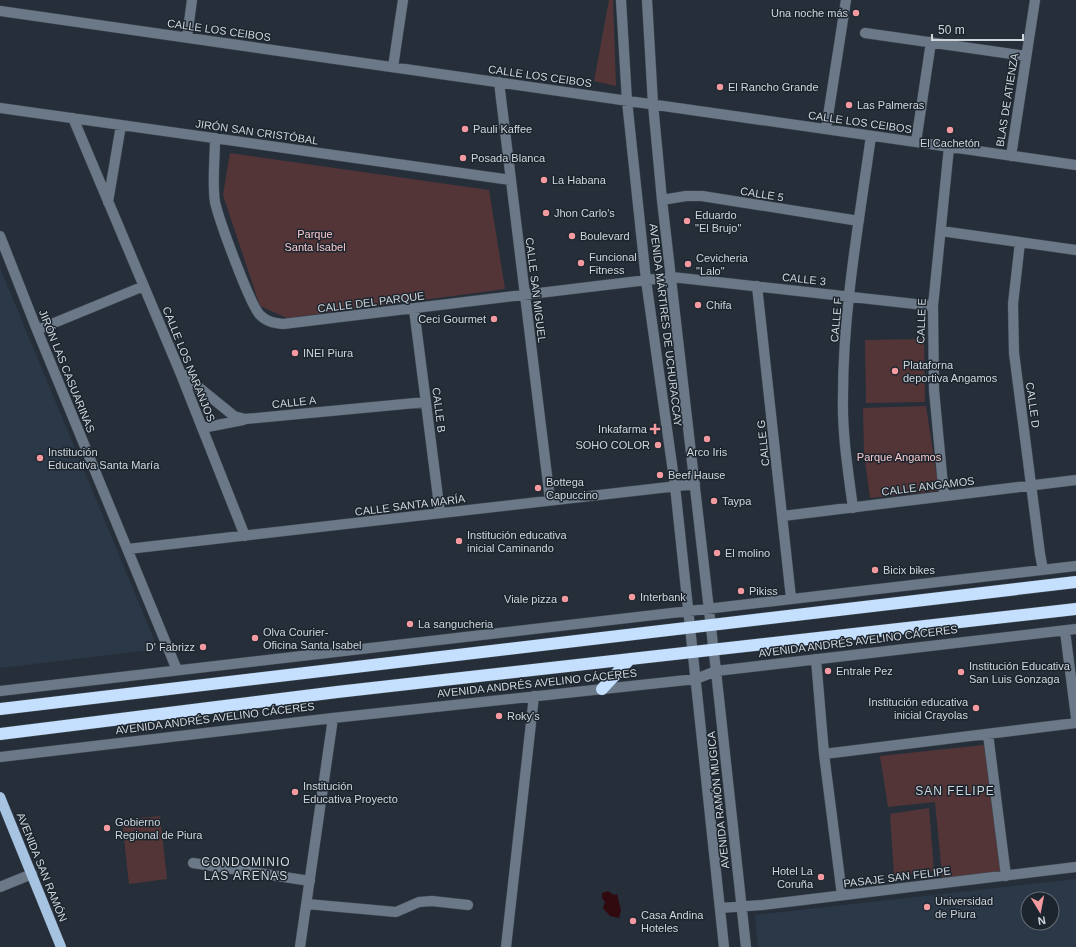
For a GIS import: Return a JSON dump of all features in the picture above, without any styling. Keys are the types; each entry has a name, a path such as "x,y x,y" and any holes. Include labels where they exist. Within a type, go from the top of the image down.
{"highway":[{"path":"0,709 1076,582"},
{"name":"AVENIDA ANDRÉS AVELINO CÁCERES","path":"0,734 337,692 1076,609"},
{"path":"602,689 630,659"}],"main road":[{"name":"AVENIDA SAN RAMÓN","path":"0,797 61,947"}],"street":[{"path":"187,38 192,0"},
{"path":"393,67 403,0"},
{"name":"AVENIDA MÁRTIRES DE UCHURACCAY","path":"622,0 628,101 646,280 675,486 693,652"},
{"name":"AVENIDA MÁRTIRES DE UCHURACCAY","path":"647,0 653,104 662,200 714,650"},
{"path":"826,129 846,0"},
{"name":"BLAS DE ATIENZA","path":"1011,156 1035,0"},
{"name":"CALLE LOS CEIBOS","path":"0,10 1076,165"},
{"path":"865,33 1026,56"},
{"path":"916,142 931,42"},
{"name":"CALLE SAN MIGUEL","path":"499,82 550,500"},
{"name":"JIRÓN SAN CRISTÓBAL","path":"0,108 511,180"},
{"name":"CALLE LOS NARANJOS","path":"74,118 180,372 245,536"},
{"path":"108,202 121,125"},
{"name":"CALLE F","path":"853,508 845,446 843,396 850,296 871,136"},
{"name":"CALLE DEL PARQUE","path":"215,138 215,203 251,300 260,315 272,323 283,324 414,309 672,277"},
{"name":"CALLE E","path":"944,496 934,384 933,306 949,147"},
{"name":"CALLE 5","path":"662,200 686,196 702,196 859,221"},
{"path":"940,231 1076,250"},
{"name":"JIRÓN LAS CASUARINAS","path":"0,236 36,330 178,670"},
{"name":"CALLE D","path":"1020,242 1013,304 1014,347 1031,485 1044,570"},
{"name":"CALLE 3","path":"672,277 933,306"},
{"path":"36,330 144,286"},
{"name":"CALLE G","path":"757,286 791,598"},
{"name":"CALLE B","path":"414,309 440,513"},
{"path":"180,372 234,416 245,419"},
{"name":"CALLE A","path":"202,428 245,419 426,402"},
{"name":"CALLE ANGAMOS","path":"783,516 1076,480"},
{"name":"CALLE SANTA MARÍA","path":"128,549 695,484"},
{"path":"0,691 1076,566"},
{"name":"AVENIDA ANDRÉS AVELINO CÁCERES","path":"0,757 333,718 696,679 716,671 1076,629"},
{"path":"1065,631 1076,717"},
{"name":"AVENIDA RAMÓN MUGICA","path":"714,650 746,947"},
{"name":"AVENIDA RAMÓN MUGICA","path":"693,652 724,947"},
{"path":"816,660 824,754 842,895"},
{"path":"506,947 534,696"},
{"path":"300,947 333,718"},
{"path":"824,754 1076,723"},
{"path":"988,734 1006,876"},
{"path":"193,863 310,881"},
{"name":"PASAJE SAN FELIPE","path":"720,908 1076,867"},
{"path":"0,887 32,874"},
{"path":"307,904 396,912 419,902 432,901 468,905"}],"shaded area":[{"name":"Institución Educativa Santa María","path":"0,268 158,649 0,668"},
{"name":"Universidad de Piura","path":"1076,879 1076,947 758,947 755,915"},
{"path":"608,891 614,895 617,894 621,910 619,918 610,916 603,908 605,902 602,898 602,893"}],"green space":[{"path":"609,0 613,0 616,86 594,81"},
{"name":"Parque Santa Isabel","path":"230,153 489,190 505,289 287,318 260,306 223,195"},
{"name":"Plataforna deportiva Angamos","path":"924,339 925,402 866,403 865,340"},
{"name":"Parque Angamos","path":"926,406 939,491 870,498 864,453 863,408"},
{"path":"984,745 1001,876 943,884 935,802 888,807 880,756"},
{"path":"929,808 934,871 894,875 890,814"},
{"path":"160,816 167,879 129,884 122,820"}],"place":[{"name":"Una noche más","path":"856,13"},
{"name":"El Rancho Grande","path":"720,87"},
{"name":"Las Palmeras","path":"849,105"},
{"name":"Pauli Kaffee","path":"465,129"},
{"name":"El Cachetón","path":"950,130"},
{"name":"Posada Blanca","path":"463,158"},
{"name":"La Habana","path":"544,180"},
{"name":"Jhon Carlo's","path":"546,213"},
{"name":"Eduardo \"El Brujo\"","path":"687,221"},
{"name":"Boulevard","path":"572,236"},
{"name":"Funcional Fitness","path":"581,263"},
{"name":"Cevicheria \"Lalo\"","path":"688,264"},
{"name":"Chifa","path":"698,305"},
{"name":"Ceci Gourmet","path":"494,319"},
{"name":"INEI Piura","path":"295,353"},
{"name":"Plataforna deportiva Angamos","path":"895,371"},
{"name":"Inkafarma","path":"655,429"},
{"name":"Arco Iris","path":"707,439"},
{"name":"SOHO COLOR","path":"658,445"},
{"name":"Institución Educativa Santa María","path":"40,458"},
{"name":"Beef Hause","path":"660,475"},
{"name":"Bottega Capuccino","path":"538,488"},
{"name":"Taypa","path":"714,501"},
{"name":"Institución educativa inicial Caminando","path":"459,541"},
{"name":"El molino","path":"717,553"},
{"name":"Bicix bikes","path":"875,570"},
{"name":"Pikiss","path":"741,591"},
{"name":"Interbank","path":"632,597"},
{"name":"Viale pizza","path":"565,599"},
{"name":"La sangucheria","path":"410,624"},
{"name":"Olva Courier- Oficina Santa Isabel","path":"255,638"},
{"name":"D' Fabrizz","path":"203,647"},
{"name":"Entrale Pez","path":"828,671"},
{"name":"Institución Educativa San Luis Gonzaga","path":"961,672"},
{"name":"Institución educativa inicial Crayolas","path":"976,708"},
{"name":"Roky's","path":"499,716"},
{"name":"Institución Educativa Proyecto","path":"295,792"},
{"name":"Gobierno Regional de Piura","path":"107,828"},
{"name":"Hotel La Coruña","path":"821,877"},
{"name":"Universidad de Piura","path":"927,907"},
{"name":"Casa Andina Hoteles","path":"633,921"}],"district":[{"name":"SAN FELIPE","path":"955,791"},
{"name":"CONDOMINIO LAS ARENAS","path":"246,869"}]}
